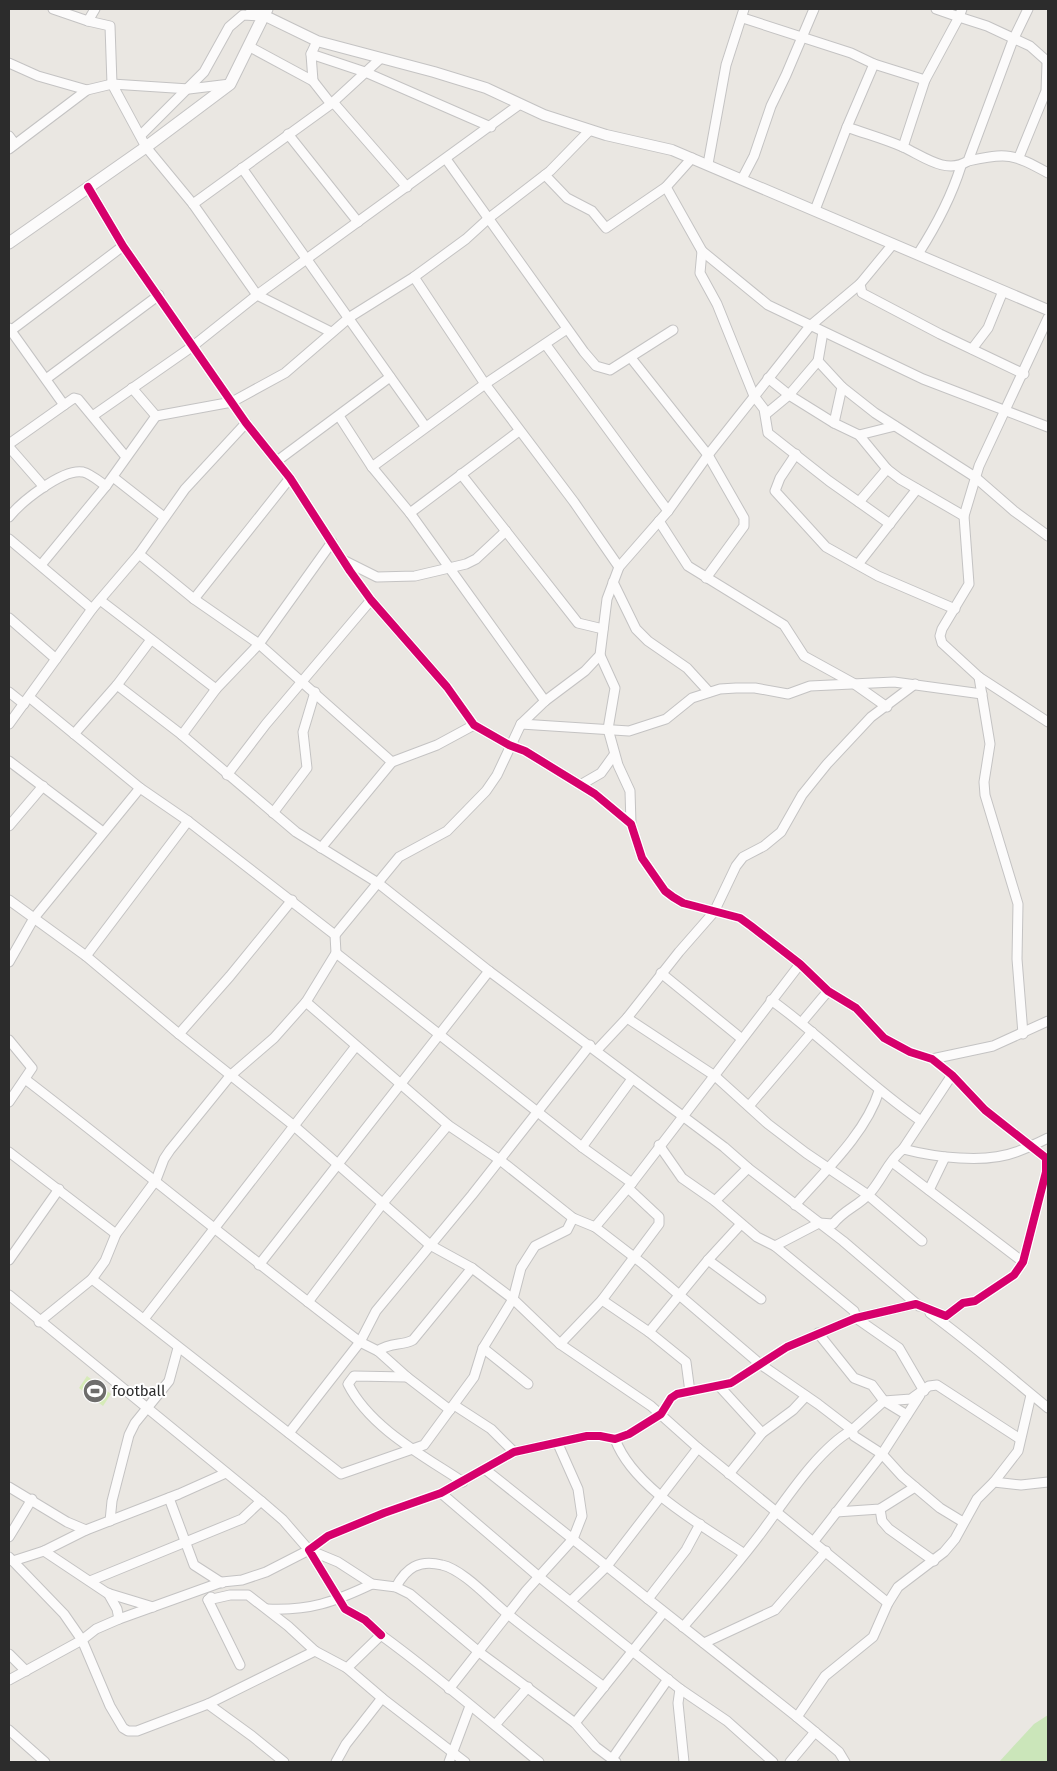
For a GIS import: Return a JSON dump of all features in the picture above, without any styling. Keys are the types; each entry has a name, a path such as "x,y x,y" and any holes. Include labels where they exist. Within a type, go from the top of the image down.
{"main road":[{"path":"9,243 146,147 230,84 250,47 265,12"}],"street":[{"path":"53,9 110,26 112,84 146,147 193,204 257,295 331,332"},
{"path":"88,21 95,9"},
{"path":"252,9 265,12 317,41 486,88 544,115 590,130 672,150 1048,310"},
{"path":"742,179 754,156 770,106 814,9"},
{"path":"936,9 960,13 1013,40 1030,46 1048,62 1047,91 1019,157"},
{"path":"918,254 936,226 954,190 1013,40 1028,9"},
{"path":"141,135 204,72 229,27 243,15 265,12"},
{"path":"708,164 726,65 743,13 802,38 851,53 874,64 924,80"},
{"path":"903,147 924,80 960,13"},
{"path":"313,81 311,54 317,41"},
{"path":"250,47 313,81 407,187"},
{"path":"311,54 365,72 491,127"},
{"path":"193,204 332,103 381,58"},
{"path":"9,63 38,76 87,90"},
{"path":"815,210 874,64"},
{"path":"9,136 12,147 87,90 112,84 189,89 230,84"},
{"path":"94,415 193,346 257,295 308,260 520,104"},
{"path":"847,127 903,147 935,164 965,163 996,155 1019,157 1048,173"},
{"path":"41,565 113,477 156,416 232,402 285,373 331,332 414,278 466,239 489,218 545,175 590,130"},
{"path":"288,134 358,222"},
{"path":"545,175 567,198 592,211 606,228 666,187 692,158"},
{"path":"446,159 567,329 596,366 610,370 673,330"},
{"path":"242,168 425,426"},
{"path":"88,187 123,246 159,295 246,423 290,478 371,600 447,687 474,725 509,745 525,751 582,784 631,824"},
{"path":"666,187 702,251 768,305 923,379 1007,410 1048,428"},
{"path":"9,1680 82,1640 96,1630 119,1619 222,1583 266,1572 309,1550 328,1536 384,1513 441,1493 486,1470 514,1452 558,1444 587,1436 615,1439 629,1434 661,1414 677,1394 720,1387 731,1383 787,1347 856,1318 916,1304 946,1316 963,1303 975,1301 1014,1275 1023,1262 1047,1163 1046,1158 985,1110 952,1075 932,1059 893,1044 884,1038 856,1008 828,991 800,964 740,918 683,903 665,891 642,858 631,824 630,791 614,755 608,730 615,688 600,655 607,599 619,567 668,511 708,455 810,326 860,284 893,244"},
{"path":"64,404 9,330 123,246"},
{"path":"702,251 700,274 717,304 754,396 764,408 768,433 890,524"},
{"path":"414,278 484,384 574,502 619,567"},
{"path":"860,284 862,293 1024,374"},
{"path":"972,349 988,328 1003,291"},
{"path":"46,379 159,295"},
{"path":"1034,304 1048,303"},
{"path":"1048,318 1024,374 988,445 975,477 964,516 969,584 942,629 940,636 942,643 979,677 1048,722"},
{"path":"372,467 484,384 546,345 567,329"},
{"path":"766,414 789,395 818,360 823,332"},
{"path":"546,345 668,511"},
{"path":"631,358 708,455 741,511 744,526 706,578"},
{"path":"818,360 842,387 894,426 975,477 1014,511 1048,536"},
{"path":"277,461 390,377"},
{"path":"768,378 789,395 834,424 859,435 887,469 964,516"},
{"path":"834,424 842,387"},
{"path":"132,388 156,416"},
{"path":"44,487 9,442 64,404 76,398 94,415 126,457"},
{"path":"339,416 372,467 410,513 545,701"},
{"path":"9,724 92,609 139,554 164,517 206,465 246,423"},
{"path":"859,435 894,426"},
{"path":"410,513 519,432"},
{"path":"796,454 774,488 777,497 820,542 859,563 878,576 955,609"},
{"path":"859,502 887,469"},
{"path":"9,517 44,487 65,475 85,472 106,486"},
{"path":"461,474 578,623 603,630"},
{"path":"113,477 164,517"},
{"path":"194,599 290,478"},
{"path":"859,563 917,489"},
{"path":"659,521 688,566 784,625 804,656 853,683 887,707"},
{"path":"345,561 377,577 414,576 449,566 466,564 476,559 506,531"},
{"path":"9,539 92,609"},
{"path":"182,735 216,689 259,644 332,542"},
{"path":"139,554 194,599 259,644 392,762"},
{"path":"614,582 636,630 648,641 687,668 709,692"},
{"path":"100,600 150,641 216,689"},
{"path":"227,775 302,681 371,600"},
{"path":"9,618 56,659"},
{"path":"74,734 117,685 150,641"},
{"path":"39,1322 64,1304 92,1279 104,1262 116,1234 156,1180 164,1159 230,1076 274,1038 306,1002 336,953 335,935 399,857 447,831 486,791 497,775 509,745 521,724 545,701 586,671 600,655"},
{"path":"979,677 990,744 984,782 985,795 1018,904 1017,959 1023,1034"},
{"path":"521,724 629,731 644,728 666,719 692,698 720,689 755,688 788,694 810,686 853,683 915,684 982,694"},
{"path":"289,1433 360,1342 376,1311 500,1160 536,1111 593,1048 627,1018 661,973 714,912 736,866 743,857 764,846 781,832 811,782 871,717 887,707 915,684"},
{"path":"117,685 182,735 273,813 321,848 378,883 489,971 682,1115 795,1205 843,1240 916,1304 1000,1366 1048,1408"},
{"path":"9,692 27,700 74,734 140,788 188,821 335,935"},
{"path":"273,813 307,768 303,732 315,692"},
{"path":"321,848 392,762 437,745 474,725"},
{"path":"582,784 601,773 614,755"},
{"path":"9,761 104,832"},
{"path":"9,826 43,786"},
{"path":"9,962 34,918 140,788"},
{"path":"86,956 188,821"},
{"path":"9,900 86,956 178,1034 293,1124 430,1245 472,1268 513,1299 560,1344 661,1414 729,1474 826,1550 888,1603"},
{"path":"178,1034 230,976 292,900"},
{"path":"336,953 630,1185 659,1216 659,1224 602,1300 560,1344"},
{"path":"595,1227 630,1185 682,1115 715,1076 800,964"},
{"path":"259,1265 489,971"},
{"path":"661,973 742,1040"},
{"path":"802,1022 828,991"},
{"path":"771,1000 802,1022 879,1091 921,1121"},
{"path":"306,1002 402,1083 448,1125 500,1160 573,1218 595,1227 760,1364 852,1430 854,1436 882,1454 915,1487 940,1508 963,1522"},
{"path":"627,1018 715,1076 806,1153 868,1195 922,1240"},
{"path":"932,1059 993,1046 1048,1021"},
{"path":"749,1106 812,1032"},
{"path":"9,1040 32,1068 9,1102"},
{"path":"144,1319 216,1229 293,1124 356,1046"},
{"path":"774,1246 819,1223 833,1224 843,1212 868,1195 903,1149 952,1075"},
{"path":"25,1079 156,1180 259,1265 360,1342 378,1351 407,1377 452,1408 491,1429 514,1452"},
{"path":"582,1147 632,1079"},
{"path":"795,1205 829,1167 873,1109 879,1091"},
{"path":"308,1302 383,1203 448,1125"},
{"path":"903,1149 946,1157 993,1156 1014,1153 1048,1138"},
{"path":"659,1145 682,1178 715,1201 757,1237 774,1246 854,1311 856,1318 899,1348 922,1393"},
{"path":"9,1165 12,1154 116,1234"},
{"path":"928,1190 946,1157"},
{"path":"892,1162 1023,1262"},
{"path":"715,1201 748,1168"},
{"path":"9,1260 59,1189"},
{"path":"92,1279 341,1474 424,1445 478,1370 483,1348 513,1299 521,1268 535,1246 567,1230 573,1218"},
{"path":"649,1332 708,1260 741,1224"},
{"path":"708,1260 761,1299"},
{"path":"378,1351 393,1343 405,1343 413,1340 472,1268"},
{"path":"9,1295 39,1322 283,1520 309,1550 345,1609 365,1620 382,1635 419,1661 449,1689 540,1762"},
{"path":"602,1300 649,1332 686,1362 690,1392"},
{"path":"818,1333 854,1378 872,1385 884,1401 907,1414"},
{"path":"110,1521 112,1501 128,1436 135,1423 169,1381 178,1348"},
{"path":"483,1348 528,1384"},
{"path":"407,1377 354,1376 348,1384 370,1413 414,1449 463,1482"},
{"path":"814,1541 882,1454 907,1414 929,1386 937,1385 1020,1439"},
{"path":"720,1387 762,1433"},
{"path":"683,1627 836,1439 852,1430 884,1401 911,1399 922,1393"},
{"path":"797,1717 826,1676 873,1637 888,1603 898,1587 934,1561 955,1539 978,1498 1013,1460 1018,1451 1031,1394"},
{"path":"729,1474 762,1433 793,1410 806,1396"},
{"path":"615,1439 623,1456 631,1466 661,1495 743,1553"},
{"path":"449,1689 538,1576 573,1539 582,1516 578,1489 558,1444"},
{"path":"572,1600 607,1566 698,1448"},
{"path":"486,1470 797,1717 839,1752 845,1762"},
{"path":"11,1559 44,1551 86,1530 169,1498 226,1473"},
{"path":"994,1482 1021,1485 1048,1482"},
{"path":"9,1487 67,1522 86,1530"},
{"path":"836,1512 880,1509 915,1487"},
{"path":"441,1493 538,1576 572,1600 668,1680 727,1721 774,1762"},
{"path":"169,1498 194,1565 222,1583"},
{"path":"9,1537 32,1500"},
{"path":"90,1581 242,1519 261,1501"},
{"path":"880,1509 882,1521 889,1529 934,1561"},
{"path":"648,1599 686,1550 700,1524"},
{"path":"309,1550 338,1562 372,1584 396,1587 410,1594 479,1652 576,1723 596,1747 614,1761 668,1680"},
{"path":"704,1643 775,1610 826,1550"},
{"path":"44,1551 108,1592 153,1606"},
{"path":"11,1559 64,1614 82,1640 110,1706 123,1728 128,1731 137,1731 208,1704 315,1650"},
{"path":"396,1587 409,1568 420,1563 443,1565 455,1570 508,1615 604,1687"},
{"path":"208,1600 222,1583"},
{"path":"267,1609 296,1609 338,1600 372,1584"},
{"path":"108,1592 118,1609 119,1619"},
{"path":"208,1600 241,1594 256,1599 315,1650 347,1668 451,1758 465,1762"},
{"path":"208,1600 240,1665"},
{"path":"576,1723 663,1612"},
{"path":"347,1668 382,1635"},
{"path":"9,1654 26,1671"},
{"path":"494,1725 528,1687"},
{"path":"680,1689 678,1703 684,1762"},
{"path":"336,1762 346,1744 382,1698"},
{"path":"208,1704 284,1762"},
{"path":"451,1758 470,1706"},
{"path":"9,1730 45,1762"},
{"path":"790,1762 815,1732"},
{"path":"834,1762 839,1752"}],"green space":[{"name":"football","path":"87,1376 111,1394 103,1406 79,1388"},
{"path":"1048,1715 1048,1762 999,1762 1034,1724"}],"cycle path":[{"path":"88,187 123,246 246,423 290,478 350,571 371,600 447,687 474,725 509,745 525,751 595,794 631,824 642,858 665,891 683,903 740,918 800,964 828,991 856,1008 884,1038 910,1052 932,1059 952,1075 985,1110 1046,1158 1046,1172 1023,1262 1014,1275 975,1301 963,1303 946,1316 916,1304 856,1318 787,1347 731,1383 677,1394 671,1398 661,1414 629,1434 615,1439 587,1436 514,1452 441,1493 384,1513 328,1536 309,1550 345,1609 365,1620 381,1635"}],"place":[{"name":"football","path":"95,1391"}]}
